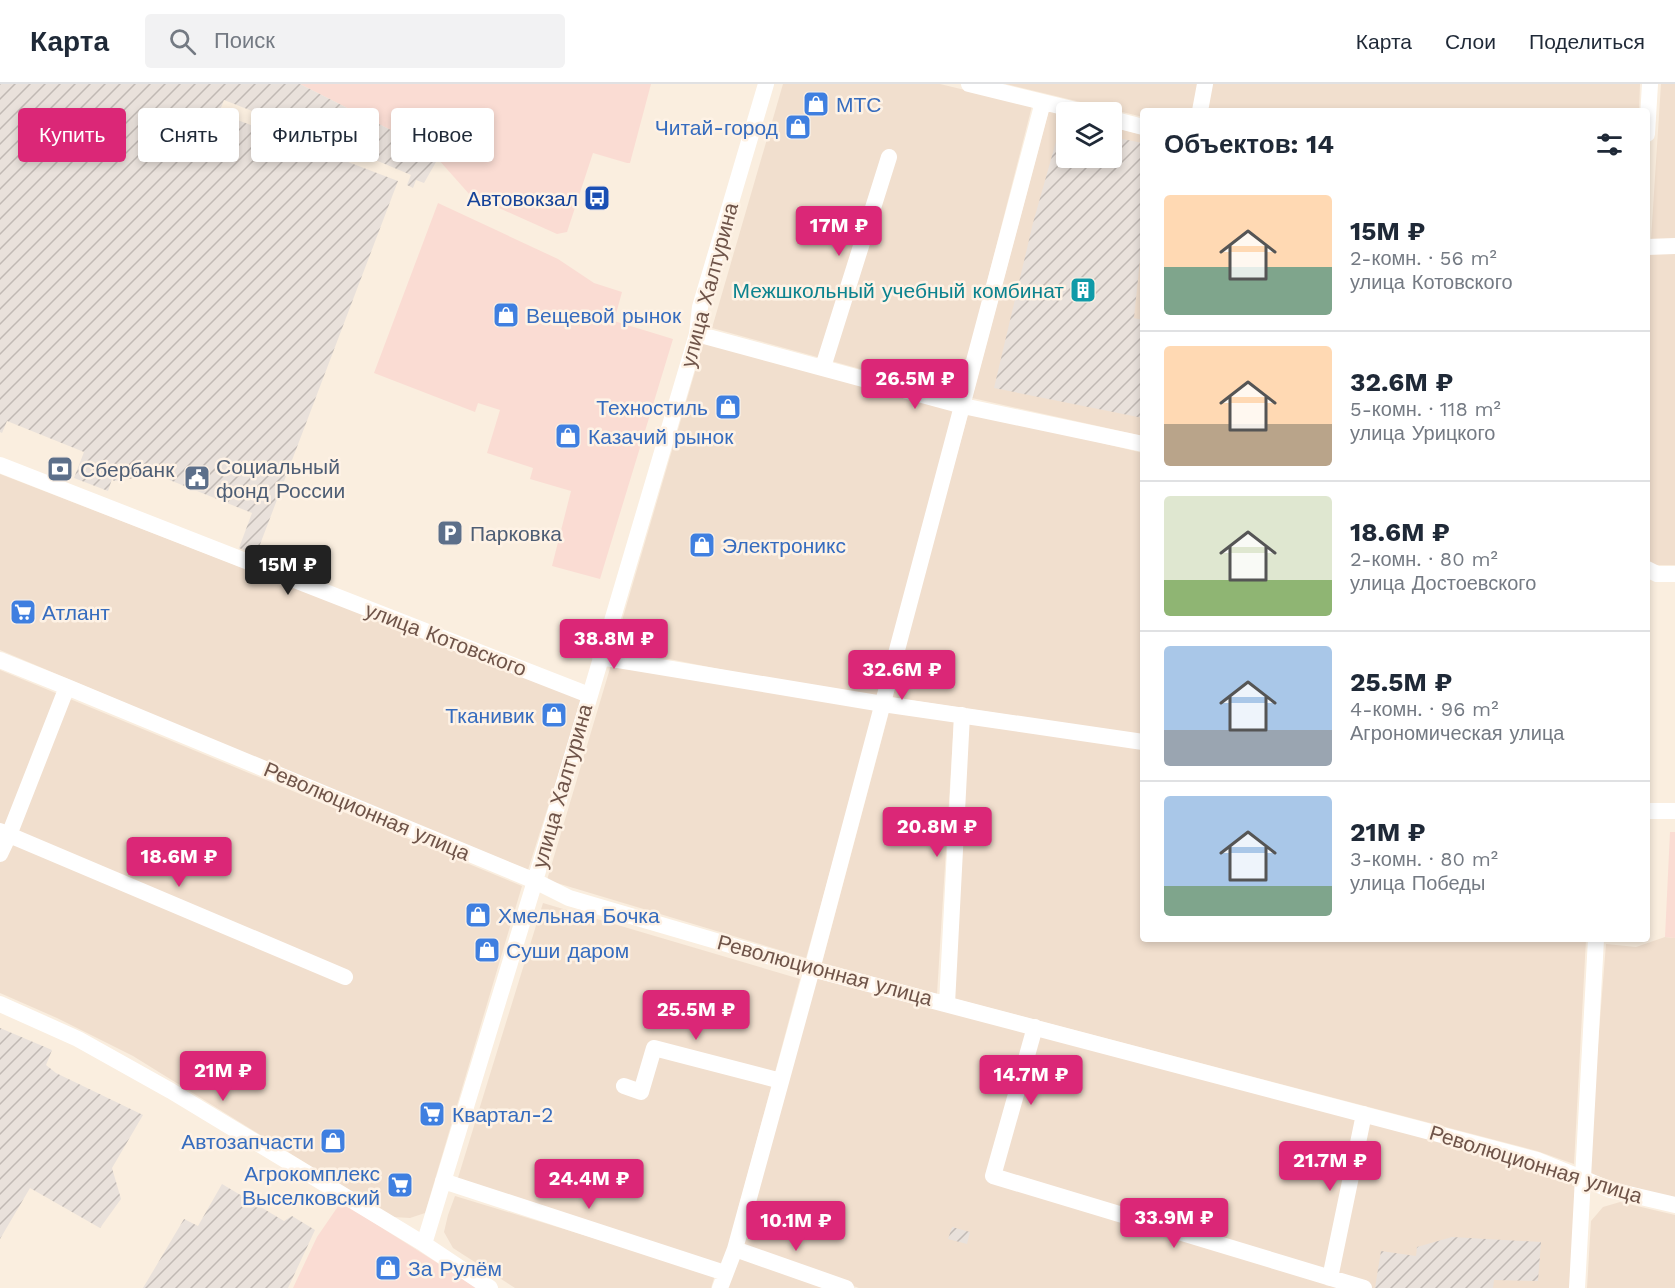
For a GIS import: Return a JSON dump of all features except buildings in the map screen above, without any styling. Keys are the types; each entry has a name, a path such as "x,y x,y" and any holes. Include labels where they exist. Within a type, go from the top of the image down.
{"street":[{"name":"улица Халтурина","path":"424,1244 535,881 697,334 700,307 766,84"},
{"path":"969,84 1056,105"},
{"path":"1201,108 1205,84"},
{"path":"1649,108 1650,84"},
{"path":"443,1181 723,1281 735,1250 782,1081 1043,102"},
{"path":"1122,122 1140,126"},
{"path":"823,367 888,157"},
{"path":"1650,247 1675,246"},
{"path":"697,334 963,406 1140,443"},
{"name":"улица Котовского","path":"0,465 589,695"},
{"path":"1650,570 1657,574 1675,574"},
{"path":"600,657 883,704 1140,742"},
{"name":"Революционная улица","path":"0,660 535,881 569,898 812,969 1537,1160 1611,1190 1675,1204"},
{"path":"0,854 5,833 67,687"},
{"path":"947,1004 962,715"},
{"path":"1650,811 1675,812"},
{"path":"5,833 345,977"},
{"path":"1577,1288 1596,942"},
{"path":"0,1004 78,1039 171,1091 424,1244 490,1288"},
{"path":"1035,1027 993,1176 1364,1288"},
{"path":"624,1086 641,1092 654,1048 782,1081"},
{"path":"1330,1278 1364,1114"},
{"path":"735,1250 846,1288"}],"shaded area":[{"path":"0,84 300,84 347,108 251,108 251,111 224,100 221,108 138,108 138,162 239,162 239,121 251,125 251,162 348,162 398,181 256,555 239,548 252,513 157,475 114,481 112,479 108,491 74,478 84,452 7,421 2,433 0,432"},
{"path":"300,84 651,84 630,163 593,153 567,232 557,234 470,195 441,162 494,162 494,108 391,108 391,130 379,124 379,108 347,108"},
{"path":"783,84 940,84 1032,106 958,396 712,328"},
{"path":"1006,84 1200,84 1196,108 1140,108 1140,116 1122,112 1122,102 1081,102"},
{"path":"1211,84 1640,84 1639,108 1207,108"},
{"path":"1661,84 1675,84 1675,240 1651,239"},
{"path":"1049,110 1056,112 1056,168 1122,168 1122,130 1140,134 1140,435 972,398"},
{"path":"379,124 391,130 391,162 436,162 424,183 416,180 413,188 407,185 411,175 379,161"},
{"path":"1122,139 1140,142 1140,260 1134,318 1140,319 1140,417 994,388 1033,223 1056,142 1056,168 1122,168"},
{"name":"Вещевой рынок","path":"438,203 558,259 594,283 622,292 614,321 673,339 600,579 552,566 571,491 530,479 533,468 487,453 500,410 478,403 475,412 374,373"},
{"path":"1650,254 1675,254 1675,565 1650,564"},
{"path":"704,341 955,409 880,697 744,674 614,648"},
{"path":"969,411 1140,452 1140,735 890,697"},
{"path":"0,474 582,699 528,870 0,650"},
{"path":"611,665 875,710 806,958 547,880"},
{"path":"0,670 522,886 425,1213 410,1218 393,1217 133,1056 57,1018 0,993"},
{"path":"889,712 954,721 937,994 822,963"},
{"path":"967,721 1140,748 1140,942 1586,942 1574,1164 1537,1151 952,998"},
{"path":"1670,832 1675,832 1675,938 1665,937"},
{"path":"543,903 800,979 723,1266 457,1181"},
{"path":"1665,937 1675,938 1675,1199 1611,1184 1588,1171 1606,944 1636,947"},
{"path":"816,977 1535,1167 1575,1185 1571,1288 859,1288 741,1246"},
{"path":"0,1028 52,1050 46,1065 56,1073 143,1115 112,1168 121,1199 100,1228 30,1188 0,1239"},
{"path":"222,1184 284,1221 292,1216 315,1230 288,1288 143,1288 184,1219 198,1226"},
{"path":"455,1196 715,1275 711,1288 515,1288 453,1248 444,1232"},
{"path":"341,1202 477,1288 293,1288 317,1237"},
{"path":"1620,1202 1675,1215 1675,1288 1587,1288 1591,1221 1603,1207"},
{"path":"952,1227 970,1232 967,1244 948,1239"},
{"path":"1452,1237 1541,1242 1538,1281 1494,1280 1493,1288 1375,1288 1381,1251 1416,1256 1417,1247"},
{"path":"738,1258 824,1288 727,1288"}],"place":[{"name":"МТС","path":"816,104"},
{"name":"Читай-город","path":"798,127"},
{"name":"Автовокзал","path":"597,198"},
{"name":"Межшкольный учебный комбинат","path":"1083,290"},
{"name":"Вещевой рынок","path":"506,315"},
{"name":"Техностиль","path":"728,407"},
{"name":"Казачий рынок","path":"568,436"},
{"name":"Сбербанк","path":"60,469"},
{"name":"Социальный фонд России","path":"197,478"},
{"name":"Парковка","path":"450,533"},
{"name":"Электроникс","path":"702,545"},
{"name":"Атлант","path":"23,612"},
{"name":"Тканивик","path":"554,715"},
{"name":"Хмельная Бочка","path":"478,915"},
{"name":"Суши даром","path":"487,950"},
{"name":"Квартал-2","path":"432,1114"},
{"name":"Автозапчасти","path":"333,1141"},
{"name":"Агрокомплекс Выселковский","path":"400,1185"},
{"name":"За Рулём","path":"388,1268"}]}
